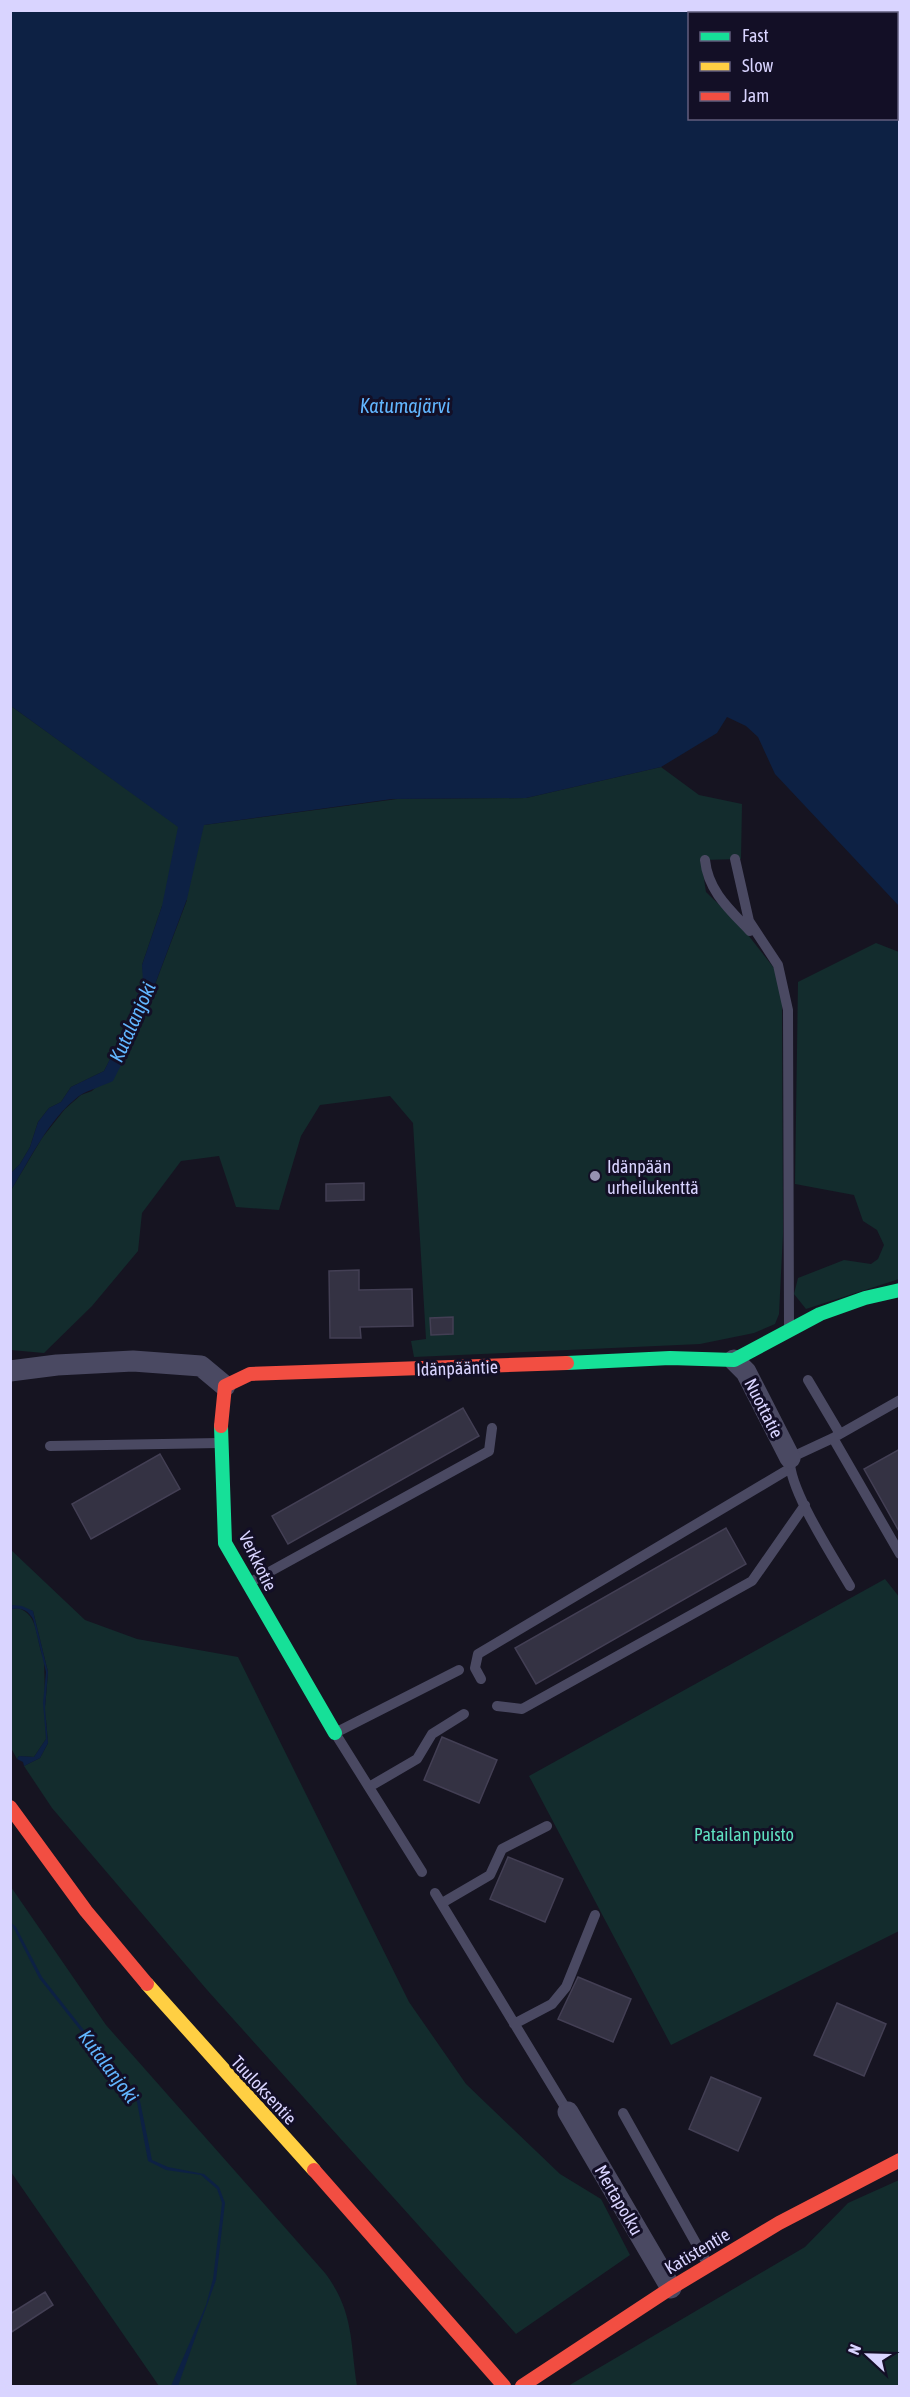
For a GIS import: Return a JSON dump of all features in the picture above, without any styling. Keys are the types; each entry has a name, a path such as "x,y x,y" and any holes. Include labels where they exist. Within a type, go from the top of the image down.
{"main road":[{"path":"735,1360 789,1329 842,1306 900,1290"},
{"name":"Idänpääntie","path":"225,1386 250,1374 470,1368 670,1358 735,1360"},
{"name":"Verkkotie","path":"225,1386 223,1443 225,1543 335,1733"},
{"name":"Tuuloksentie","path":"10,1807 86,1911 147,1984 504,2386"},
{"name":"Katistentie","path":"522,2386 709,2265 780,2223 900,2160"}],"street":[{"name":"Nuottatie","path":"735,1360 746,1372 789,1463"},
{"path":"10,1371 57,1365 133,1361 201,1366 225,1386"},
{"name":"Mertapolku","path":"568,2112 671,2288"}],"lane":[{"path":"705,860 706,870 717,896 761,942"},
{"path":"735,860 749,921 778,965 788,1010 789,1329"},
{"path":"808,1380 900,1554"},
{"path":"481,1679 475,1668 478,1654 789,1463 900,1400"},
{"path":"248,1584 489,1451 492,1428"},
{"path":"50,1446 223,1443"},
{"path":"789,1463 804,1505 850,1586"},
{"path":"497,1706 522,1709 752,1581 804,1505"},
{"path":"422,1872 335,1733 459,1670"},
{"path":"369,1787 417,1759 432,1734 464,1714"},
{"path":"442,1903 490,1875 502,1850 547,1826"},
{"path":"435,1893 568,2112"},
{"path":"514,2024 552,2004 566,1987 595,1915"},
{"path":"623,2113 709,2265"}],"green space":[{"path":"11,706 178,826 204,825 397,799 526,798 661,767 699,795 742,804 741,859 701,860 706,892 741,926 774,968 782,999 783,1234 779,1314 775,1324 754,1333 700,1344 414,1357 411,1341 426,1339 413,1123 390,1096 320,1105 301,1136 279,1210 236,1207 219,1156 181,1161 142,1213 138,1251 92,1306 44,1353 11,1350 11,1190 42,1138 65,1109 81,1095 92,1091 124,1059 127,1041 154,987 187,900 162,906 142,965 146,985 144,993 104,1071 71,1087 61,1102 49,1108 38,1122 30,1147 20,1164 11,1173"},
{"path":"876,943 899,952 899,1279 806,1309 794,1294 798,1278 844,1260 871,1264 878,1259 884,1245 877,1230 863,1221 854,1195 795,1184 798,982"},
{"path":"10,1549 85,1620 137,1639 238,1657 409,2002 466,2084 560,2174 601,2199 630,2255 516,2334 208,1991 52,1808 24,1766 40,1758 48,1743 45,1708 48,1672 33,1611 11,1605"},
{"name":"Patailan puisto","path":"885,1579 900,1598 899,1931 671,2045 529,1776"},
{"path":"18,1608 25,1611 34,1622 44,1659 46,1739 34,1757 19,1756 17,1759 11,1748 11,1609"},
{"path":"11,1887 106,2025 325,2273 346,2314 357,2386 159,2386 11,2172"},
{"path":"899,2180 899,2386 568,2386 805,2247 848,2203"}],"water":[{"name":"Katumajärvi","path":"11,10 899,11 899,906 775,774 758,737 746,726 727,717 717,733 661,767 526,798 392,799 204,825 187,899 154,987 128,1041 124,1059 113,1081 79,1096 58,1116 11,1190 11,1173 20,1164 30,1147 38,1122 49,1108 61,1102 71,1087 104,1071 137,1005 137,994 144,993 146,985 143,981 142,965 162,906 178,827 11,706"},
{"path":"11,1605 22,1606 33,1611 48,1672 45,1708 48,1743 40,1758 24,1766 23,1762 17,1759 19,1756 34,1757 46,1739 43,1703 46,1672 33,1619 24,1610 11,1609"},
{"name":"Kutalanjoki","path":"11,1923 16,1927 42,1977 140,2101 152,2160 168,2167 204,2174 219,2187 225,2203 216,2280 178,2386 171,2386 206,2305 213,2279 222,2203 217,2189 201,2175 166,2170 148,2161 137,2102 39,1978"}],"building":[{"path":"364,1183 364,1200 326,1201 326,1184"},
{"path":"359,1270 359,1290 412,1289 413,1326 360,1327 361,1338 330,1338 329,1271"},
{"path":"453,1317 453,1334 431,1335 430,1318"},
{"path":"463,1408 479,1436 288,1544 272,1516"},
{"path":"900,1449 900,1533 864,1469"},
{"path":"160,1454 180,1489 91,1539 72,1504"},
{"path":"726,1528 746,1564 536,1684 515,1648"},
{"path":"442,1737 497,1760 479,1803 424,1780"},
{"path":"508,1857 563,1879 545,1922 490,1899"},
{"path":"578,1977 631,1999 613,2042 558,2019"},
{"path":"837,2003 886,2024 864,2076 814,2055"},
{"path":"711,2077 761,2098 738,2151 689,2129"},
{"path":"45,2292 53,2305 10,2333 10,2314"}],"traffic: fast":[{"path":"567,1363 670,1358 734,1360 820,1314 865,1298 900,1290"},
{"path":"221,1426 225,1543 335,1733"}],"traffic: slow":[{"path":"147,1984 314,2170"}],"traffic: jam":[{"path":"221,1426 225,1386 250,1374 567,1363"},
{"path":"10,1807 86,1911 147,1984"},
{"path":"522,2386 671,2288 779,2223 900,2160"},
{"path":"314,2170 504,2386"}],"place":[{"name":"Idänpään urheilukenttä","path":"595,1176"}]}
